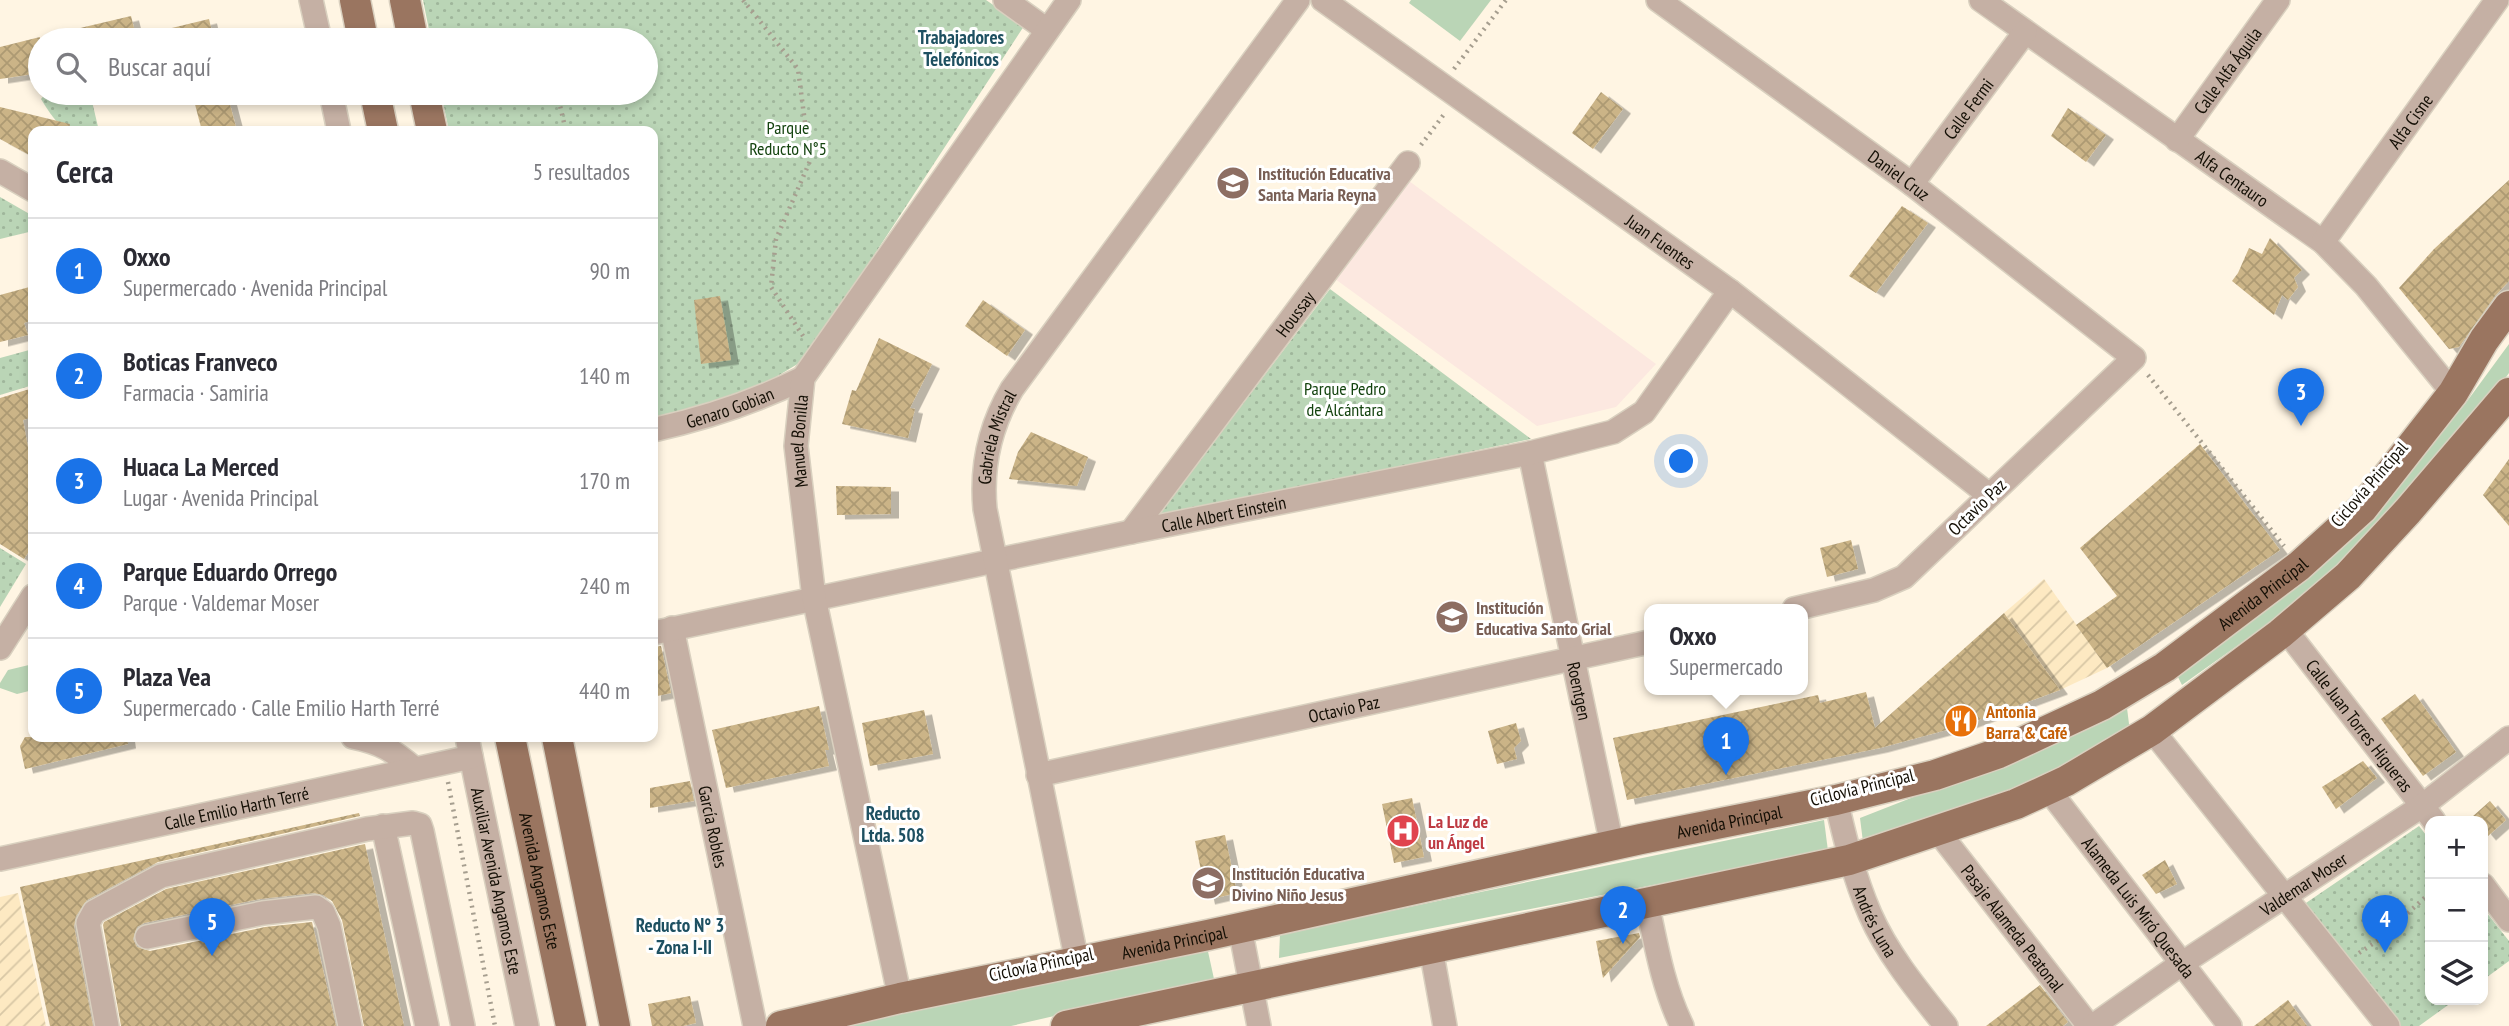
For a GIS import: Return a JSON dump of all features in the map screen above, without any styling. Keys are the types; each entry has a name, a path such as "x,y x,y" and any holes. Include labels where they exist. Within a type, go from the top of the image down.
{"main road":[{"path":"355,0 361,28"},
{"path":"405,0 411,28"},
{"path":"377,105 382,126"},
{"path":"427,105 431,126"},
{"name":"Avenida Principal","path":"781,1026 1612,845 1836,800 1935,775 1999,753 2102,705 2165,667 2299,566 2362,509 2453,393 2483,340 2509,306"},
{"path":"1066,1026 1849,860 2016,804 2048,789 2158,725 2285,629 2348,576 2408,511 2509,393"},
{"path":"2138,683 2158,725"},
{"name":"Avenida Angamos Este","path":"511,742 571,1026"},
{"path":"557,742 615,1026"}],"street":[{"path":"311,0 317,28"},
{"path":"1005,0 1047,30"},
{"name":"Manuel Bonilla","path":"901,998 814,598 796,446 803,378 1069,0"},
{"name":"Gabriela Mistral","path":"1077,962 985,509 986,459 991,433 1001,409 1020,379 1298,0"},
{"name":"Juan Fuentes","path":"1322,0 1730,291 1989,495"},
{"name":"Daniel Cruz","path":"1657,0 1912,184 2134,358"},
{"name":"Alfa Centauro","path":"1981,0 2323,242 2366,286 2453,393"},
{"name":"Calle Alfa Águila","path":"2177,140 2278,0"},
{"name":"Alfa Cisne","path":"2323,242 2497,0"},
{"name":"Calle Fermi","path":"1912,184 2025,32"},
{"path":"334,105 339,126"},
{"name":"Houssay","path":"1131,532 1408,163"},
{"path":"0,171 28,187"},
{"name":"Calle Albert Einstein","path":"662,631 1603,436 1637,419 1664,386 1730,291"},
{"name":"Octavio Paz","path":"1808,606 1874,590 1897,581 1911,571 2134,358"},
{"name":"Genaro Gobian","path":"658,429 699,419 766,397 803,378"},
{"name":"Roentgen","path":"1530,453 1612,845"},
{"path":"0,648 28,604"},
{"name":"Calle Juan Torres Higueras","path":"2285,629 2428,814"},
{"name":"García Robles","path":"662,631 755,1026"},
{"name":"Octavio Paz","path":"1038,775 1644,643"},
{"path":"2158,725 2284,897 2388,1026"},
{"name":"Valdemar Moser","path":"2091,1026 2284,897 2428,814 2509,738"},
{"path":"376,742 415,769"},
{"name":"Calle Emilio Harth Terré","path":"0,859 415,769 444,762 469,747"},
{"name":"Auxiliar Avenida Angamos Este","path":"469,747 527,1026"},
{"name":"Alameda Luis Miró Quesada","path":"2048,789 2230,1026"},
{"name":"Andrés Luna","path":"1836,800 1849,860 1871,916 1903,971 1945,1026"},
{"path":"107,1026 88,923 94,912 161,876 383,826 413,823 420,825 463,1026"},
{"path":"383,826 427,1026"},
{"name":"Pasaje Alameda Peatonal","path":"1937,830 2091,1026"},
{"path":"2488,892 2509,920"},
{"path":"1647,903 1662,975 1682,1026"},
{"path":"147,937 263,913 317,907 323,912 330,926 349,1026"},
{"path":"1240,928 1259,1026"},
{"path":"1431,949 1445,1026"}],"path":[{"path":"743,0 799,69 810,161 776,239 771,287 817,358"},
{"path":"1408,163 1506,0"},
{"path":"560,105 565,126"},
{"path":"2134,358 2299,566"},
{"path":"444,762 495,1026"},
{"path":"2340,965 2377,941 2425,898"}],"shaded area":[{"path":"1405,178 1656,364 1616,407 1537,426 1331,276"},
{"path":"2044,579 2107,668 2060,690 2004,613"},
{"path":"18,893 46,1026 0,1026 0,897"}],"green space":[{"name":"Parque Reducto N°5","path":"423,0 986,0 1024,26 806,359 759,387 658,421 658,126 448,126 444,105 658,105 658,28 429,28"},
{"path":"1411,0 1491,0 1460,41 1409,3"},
{"path":"45,105 93,105 98,126 62,126"},
{"path":"0,197 28,213 28,232 0,239"},
{"name":"Parque Pedro de Alcántara","path":"1330,289 1531,439 1156,518"},
{"path":"2509,344 2509,373 2470,427 2344,570 2182,685 2176,673 2342,549 2465,404"},
{"path":"28,350 28,387 0,395 0,358"},
{"path":"0,548 26,564 0,607"},
{"path":"28,665 28,691 17,694 0,688 8,670"},
{"path":"2127,708 2130,732 2006,797 1863,842 1860,818 2036,749"},
{"path":"1824,820 1828,851 1279,958 1280,934"},
{"path":"2419,826 2425,834 2425,1005 2448,1005 2419,1026 2400,1026 2303,905"},
{"path":"2488,914 2509,941 2509,961 2488,976"},
{"path":"1207,947 1214,979 1011,1026 835,1026"}],"building":[{"path":"131,16 134,28 80,28"},
{"path":"209,19 211,28 172,28"},
{"path":"28,40 28,75 0,79 0,47"},
{"path":"1601,92 1623,109 1593,149 1572,133"},
{"path":"195,105 230,105 236,126 201,126"},
{"path":"0,107 70,124 28,126 28,154 0,139"},
{"path":"2068,108 2106,135 2086,162 2051,136"},
{"path":"2509,180 2509,281 2495,296 2459,347 2449,349 2399,288 2434,249"},
{"path":"1902,206 1928,223 1876,293 1849,276"},
{"path":"2270,238 2302,270 2294,278 2298,287 2288,300 2282,295 2274,315 2232,281 2249,248 2262,254"},
{"path":"28,287 28,322 24,323 28,335 0,342 0,295"},
{"path":"720,296 731,360 701,364 694,300"},
{"path":"983,300 1025,330 1007,356 965,326"},
{"path":"879,338 932,364 910,408 915,409 908,438 842,424 852,390 856,391"},
{"path":"28,390 28,418 23,420 28,448 28,553 24,559 0,544 0,398"},
{"path":"1031,432 1088,457 1077,486 1009,479 1018,452"},
{"path":"2200,444 2280,550 2107,668 2076,625 2117,596 2080,548"},
{"path":"2509,459 2509,526 2483,495"},
{"path":"836,486 891,487 891,514 837,515"},
{"path":"1851,540 1858,569 1827,577 1820,548"},
{"path":"2004,613 2060,690 1965,725 1880,748 1627,800 1613,738 1818,695 1820,703 1866,692 1875,728"},
{"path":"658,646 661,646 671,693 658,696"},
{"path":"2415,694 2456,752 2423,776 2381,719"},
{"path":"819,706 829,750 825,750 829,766 726,788 712,730"},
{"path":"924,710 933,754 870,766 862,723"},
{"path":"1516,723 1521,741 1514,748 1517,759 1497,764 1488,731"},
{"path":"25,737 28,737 28,742 128,744 25,769 20,746"},
{"path":"2363,761 2377,778 2336,809 2322,787"},
{"path":"690,781 694,801 650,808 650,788"},
{"name":"La Luz de un Ángel","path":"1412,798 1424,857 1394,863 1382,804"},
{"path":"2490,801 2506,820 2488,836 2488,816 2473,816"},
{"path":"359,813 360,816 158,862 87,900 76,916 74,926 93,1026 50,1026 20,887"},
{"path":"1225,835 1237,893 1207,900 1195,841"},
{"path":"365,844 404,1026 364,1026 342,920 332,901 314,893 260,899 144,923 137,927 133,939 137,947 150,951 265,927 312,922 336,1026 121,1026 104,922 166,889"},
{"path":"2165,860 2177,884 2156,894 2142,875"},
{"path":"1639,933 1640,937 1603,978 1596,941"},
{"path":"2040,985 2068,1022 2063,1026 1986,1026"},
{"path":"690,996 696,1023 683,1026 652,1026 648,1004"},
{"path":"2288,1000 2307,1026 2254,1026"}],"place":[{"name":"Institución Educativa Santa Maria Reyna","path":"1233,183"},
{"name":"Huaca La Merced","path":"2301,426"},
{"name":"Institución Educativa Santo Grial","path":"1452,617"},
{"name":"Antonia Barra & Café","path":"1961,721"},
{"name":"Oxxo","path":"1726,775"},
{"name":"La Luz de un Ángel","path":"1403,831"},
{"name":"Institución Educativa Divino Niño Jesus","path":"1208,883"},
{"name":"Boticas Franveco","path":"1623,944"},
{"name":"Parque Eduardo Orrego","path":"2385,953"},
{"name":"Plaza Vea","path":"212,956"}],"district":[{"name":"Trabajadores Telefónicos","path":"961,48"},
{"name":"Reducto Ltda. 508","path":"893,824"},
{"name":"Reducto N° 3 - Zona I-II","path":"680,936"}]}
